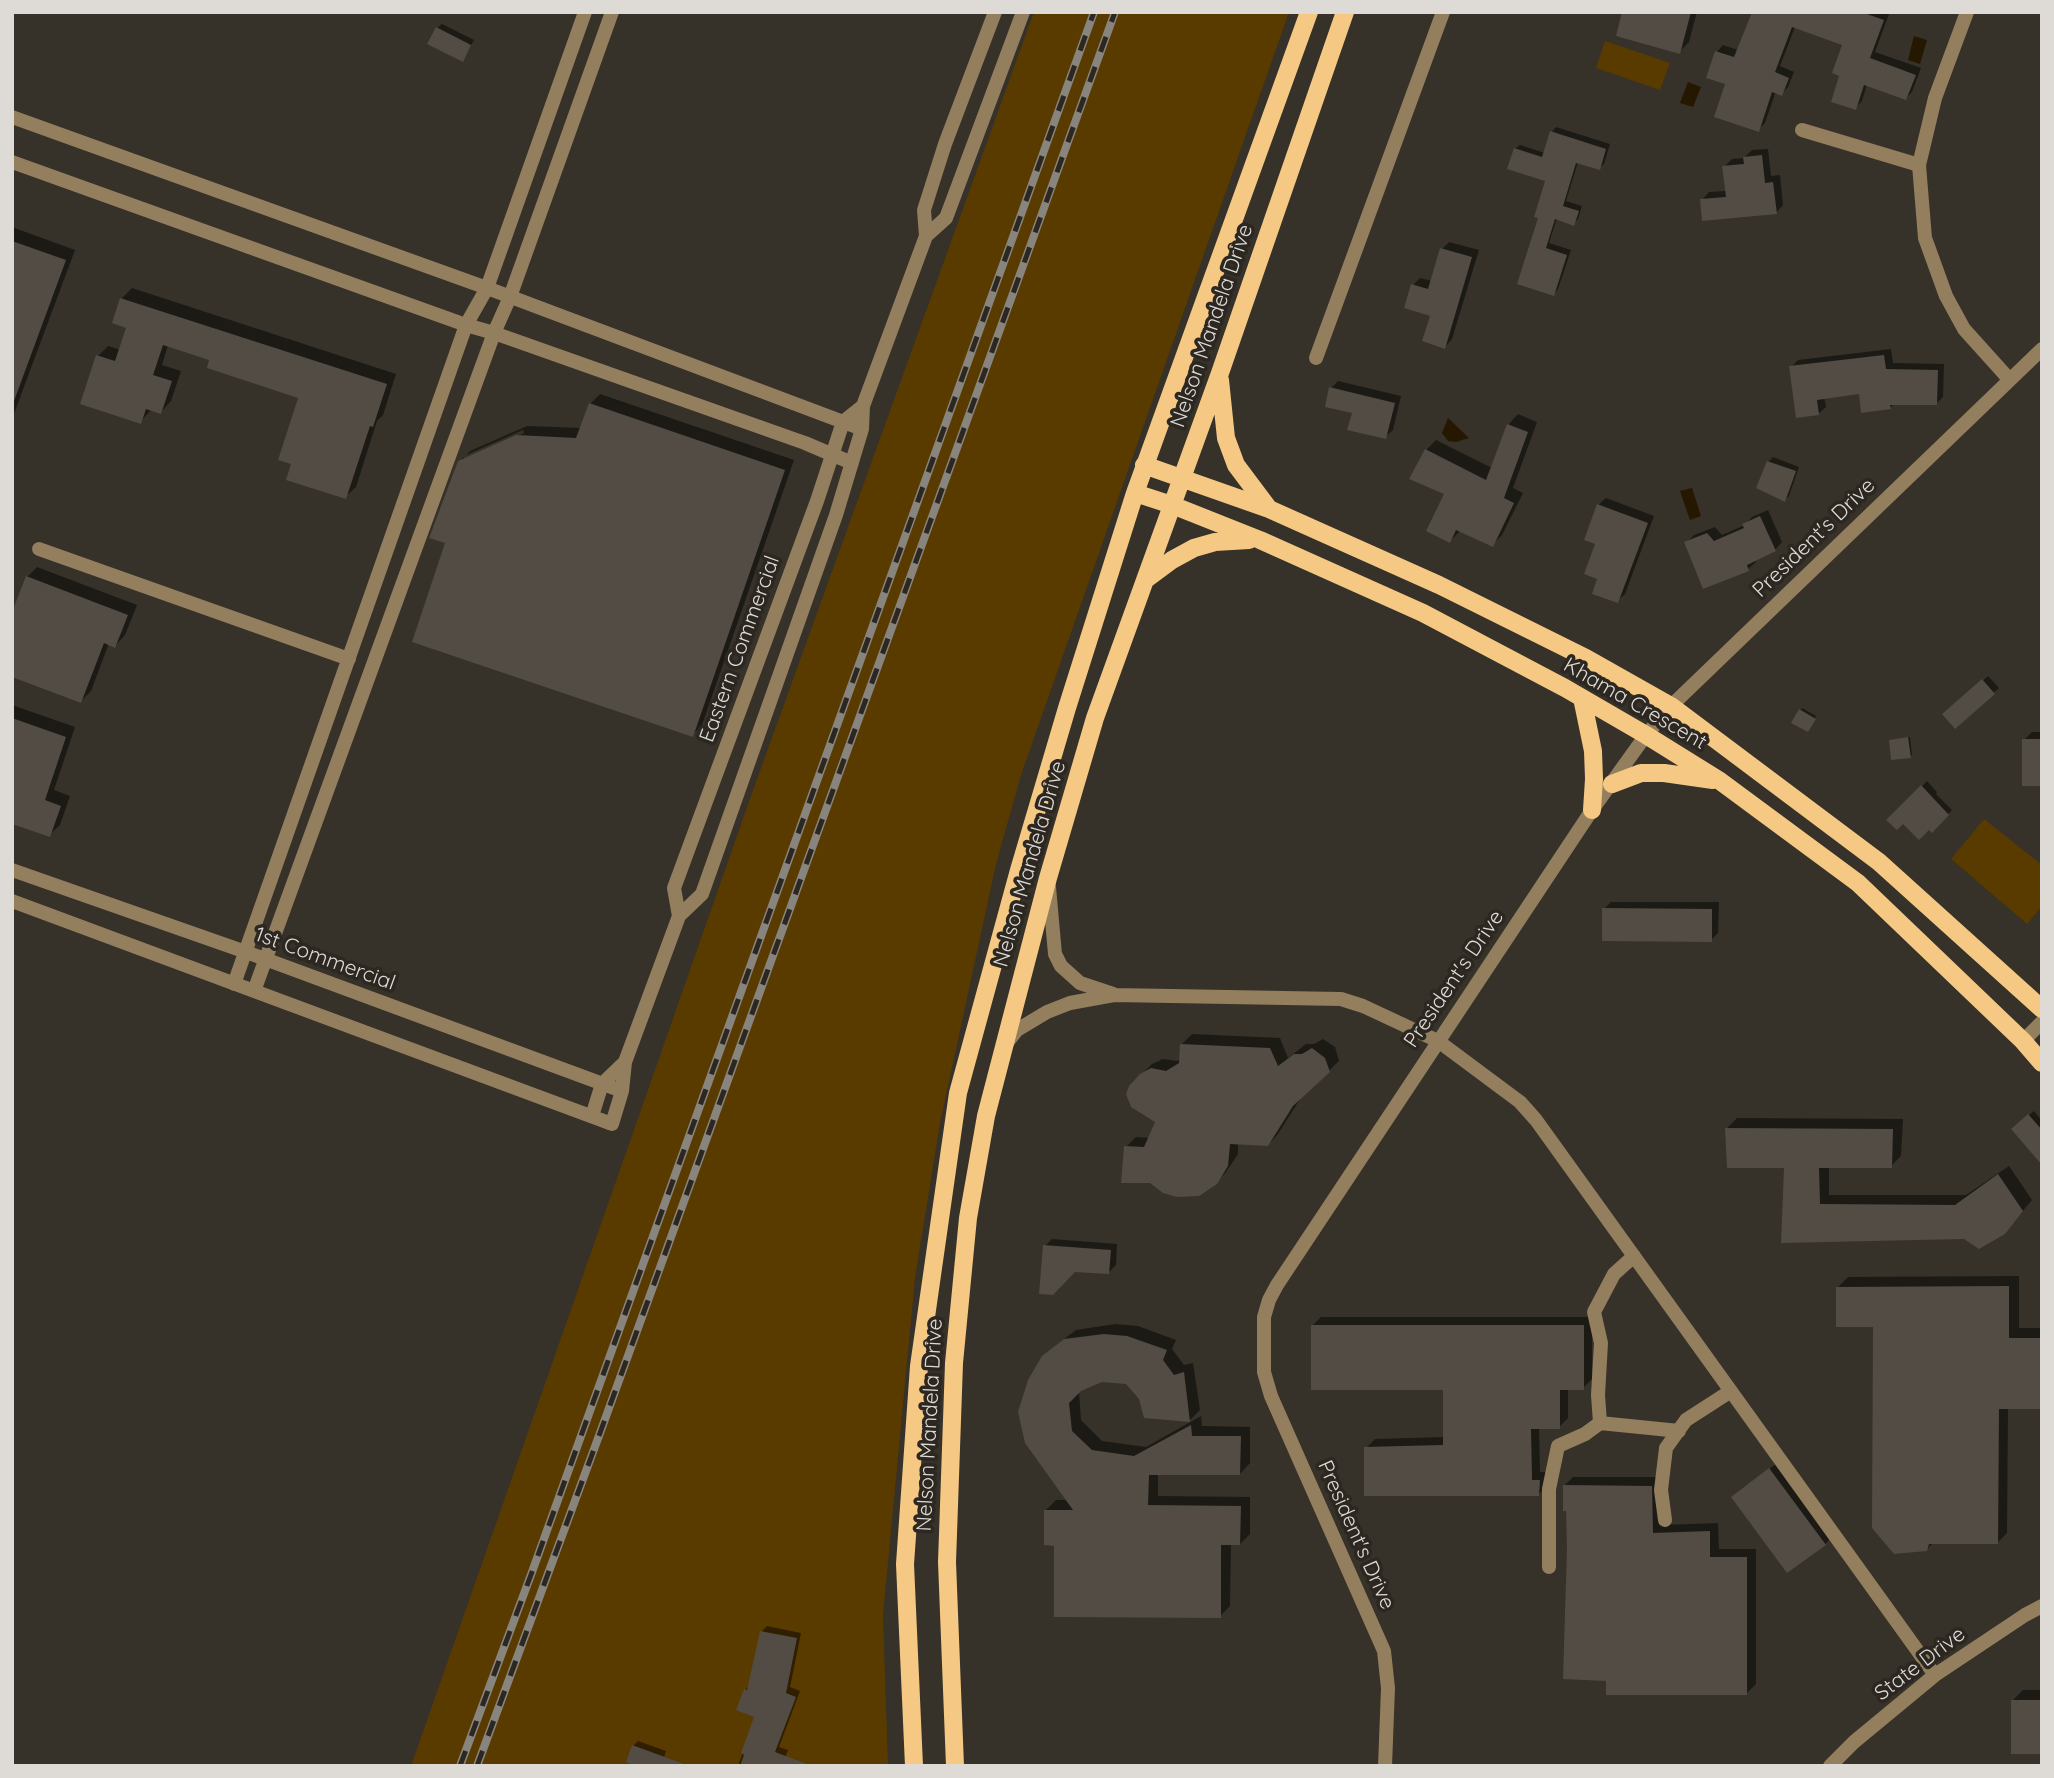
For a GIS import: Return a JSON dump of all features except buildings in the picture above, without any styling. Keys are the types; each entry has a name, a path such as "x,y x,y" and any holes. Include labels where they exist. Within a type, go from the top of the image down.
{"main road":[{"name":"Nelson Mandela Drive","path":"914,1766 905,1564 919,1366 958,1093 1067,708 1135,493 1309,12"},
{"name":"Nelson Mandela Drive","path":"955,1766 947,1562 954,1363 968,1218 986,1116 1048,878 1095,718 1220,373 1345,12"},
{"path":"1220,373 1226,438 1236,465 1269,509"},
{"name":"Khama Crescent","path":"1144,466 1269,509 1451,591 1586,658 1671,706 1879,862 2042,1009"},
{"name":"Khama Crescent","path":"1135,493 1260,540 1423,613 1581,698 1720,781 1858,883 2023,1041 2042,1063"},
{"path":"1145,580 1194,548 1234,539 1260,540"},
{"path":"1581,698 1593,751 1592,810"},
{"path":"1612,784 1642,773 1664,773 1720,781"}],"street":[{"path":"234,984 466,325 486,288 585,12"},
{"path":"254,991 612,12"},
{"name":"Eastern Commercial","path":"592,1116 612,1124 622,1091 625,1062 679,916 702,894 836,515 862,429 863,406 926,236 923,210 995,12"},
{"name":"Eastern Commercial","path":"926,236 946,218 1023,12"},
{"path":"1316,358 1443,12"},
{"path":"1967,12 1936,98 1919,165 1925,238 1946,296 1964,329 2009,379"},
{"path":"12,117 486,288 862,429"},
{"path":"1802,131 1919,165"},
{"path":"12,162 852,463"},
{"name":"President's Drive","path":"1385,1766 1388,1688 1384,1651 1271,1396 1264,1372 1264,1317 1277,1285 1592,810 1646,735 1671,706 2042,349"},
{"path":"843,422 863,406"},
{"name":"Eastern Commercial","path":"679,916 674,888 817,501 843,422"},
{"path":"39,549 349,659"},
{"name":"1st Commercial","path":"12,870 246,952 622,1091"},
{"path":"1048,878 1055,954 1062,966 1080,983 1114,995"},
{"path":"12,901 592,1116 602,1084 625,1062"},
{"path":"1002,1049 1017,1030 1047,1012 1070,1003 1114,995 1341,999 1363,1006 1438,1041 1520,1102 1536,1120 1935,1675"},
{"path":"2023,1041 2042,1022"},
{"path":"1600,1423 1598,1395 1601,1343 1594,1312 1614,1274 1634,1256"},
{"path":"1665,1520 1661,1490 1666,1448 1686,1420 1731,1391"},
{"path":"1549,1567 1549,1489 1558,1446 1585,1434 1600,1423 1679,1431"},
{"name":"State Drive","path":"1830,1766 1854,1742 1935,1675 2042,1606"}],"shaded area":[{"path":"1034,12 1289,12 1021,775 996,864 940,1123 915,1278 883,1615 888,1766 411,1766 752,793"},
{"path":"1914,36 1927,40 1920,64 1908,60"},
{"path":"1605,41 1670,63 1660,90 1596,68"},
{"path":"1688,82 1701,87 1693,107 1680,103"},
{"path":"1448,418 1469,438 1456,442 1448,441 1442,433"},
{"path":"1692,488 1701,516 1690,520 1680,491"},
{"path":"1984,819 2042,865 2042,906 2027,924 1951,859"}],"railway":[{"path":"460,1766 1094,12"},
{"path":"477,1766 1115,12"}]}
